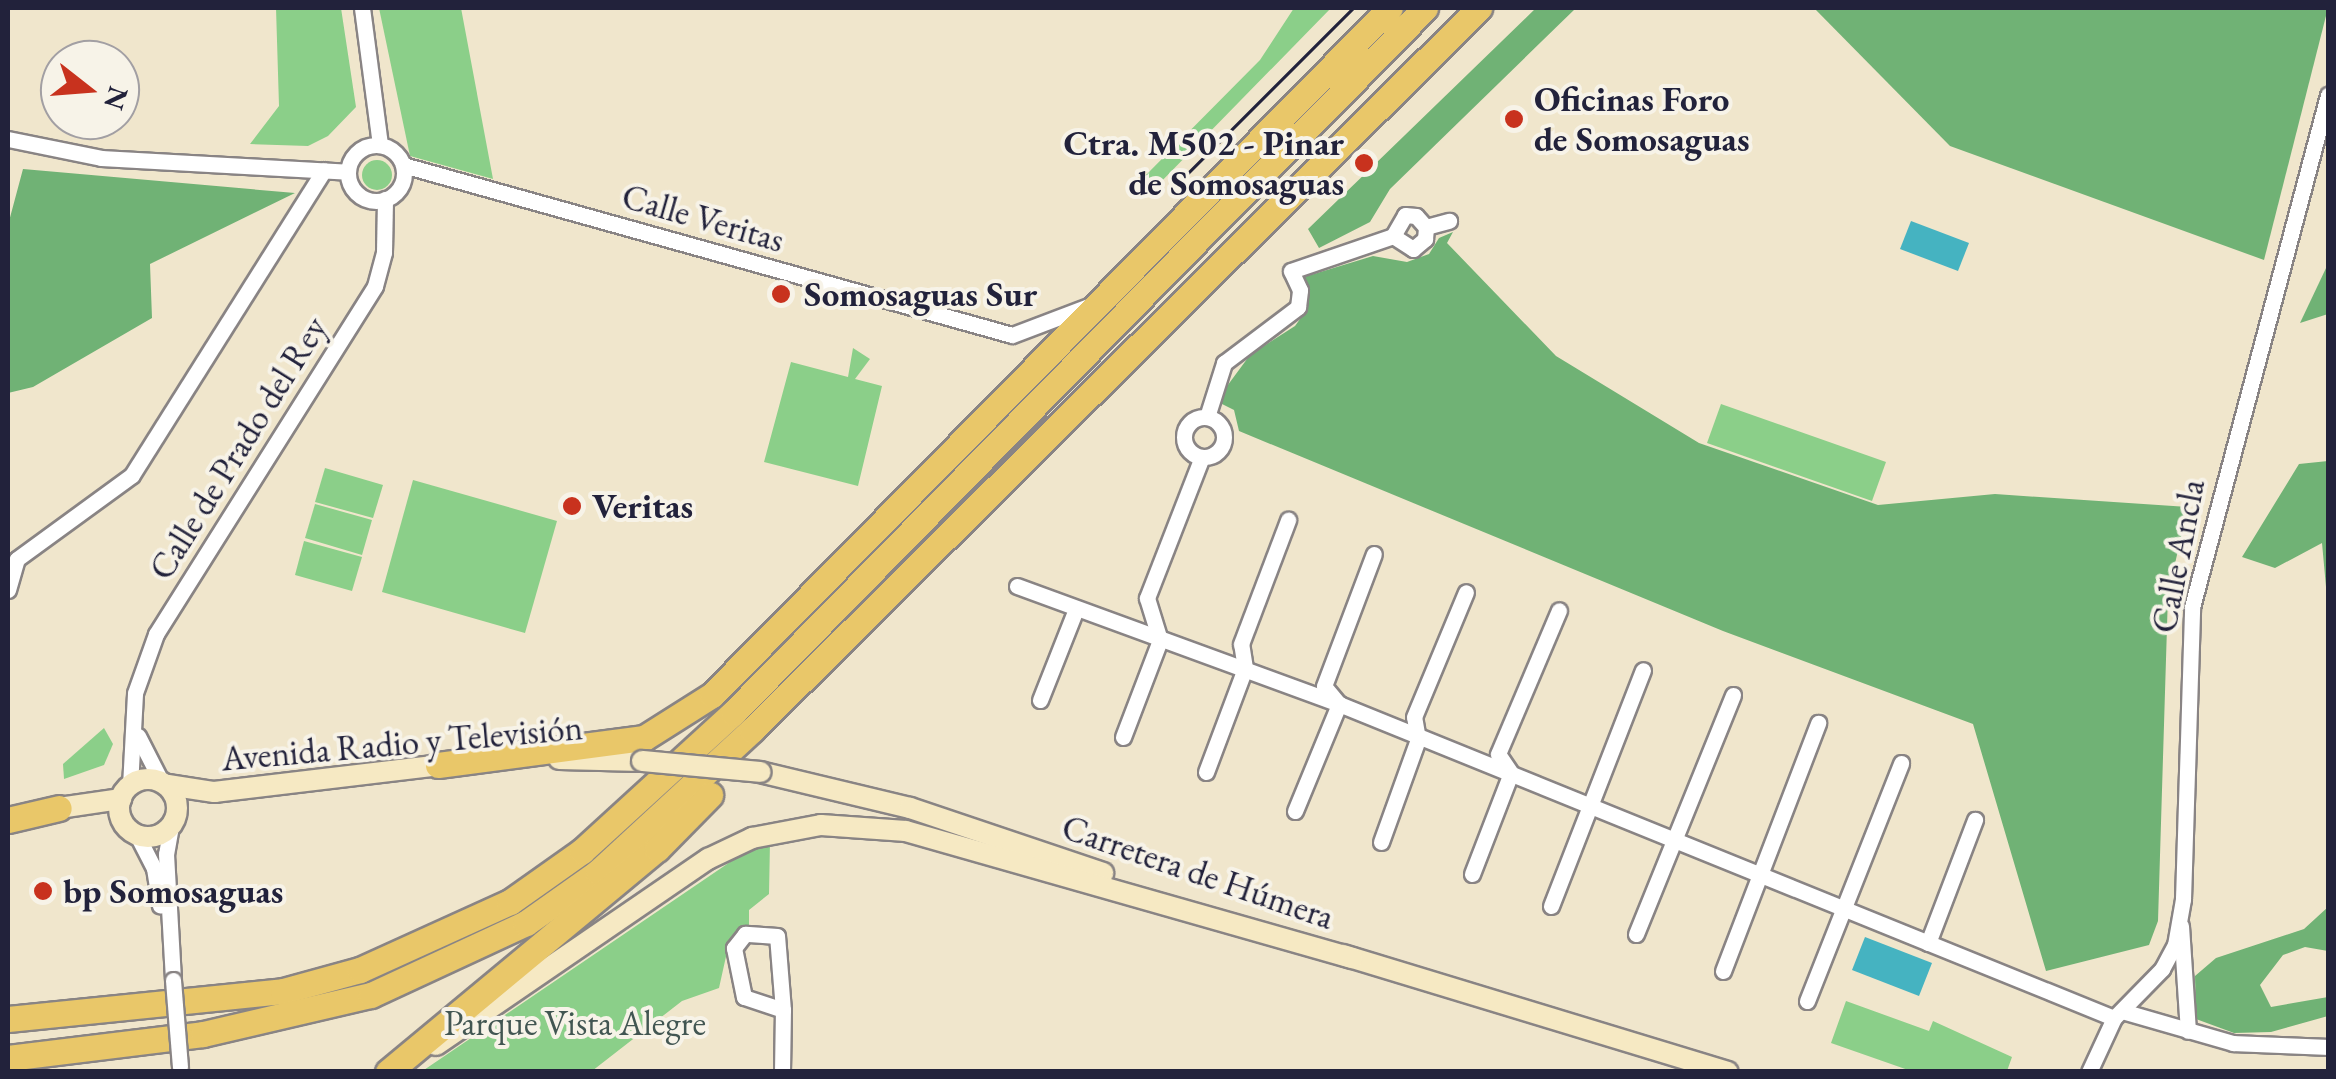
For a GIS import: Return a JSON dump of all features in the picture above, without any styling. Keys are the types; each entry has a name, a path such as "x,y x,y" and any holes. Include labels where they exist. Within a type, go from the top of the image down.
{"highway":[{"path":"438,765 623,743 688,713 1390,8"},
{"path":"8,1019 283,991 360,970 510,902 582,851 733,713 1425,8"},
{"path":"8,1058 286,1019 370,995 510,932 598,872 669,811 1479,8"},
{"path":"392,1072 657,849 790,712 896,585"},
{"path":"8,820 58,808"}],"main road":[{"name":"Avenida Radio y Televisión","path":"165,783 228,791 438,765 642,760"},
{"name":"Carretera de Húmera","path":"642,760 760,772 910,808 1352,958 1728,1072"},
{"path":"58,808 165,783 177,804 171,826 137,835 121,820 126,793"},
{"path":"392,1072 708,860 752,838 806,827 906,832 1352,958"}],"street":[{"path":"348,172 359,195 385,199 398,189 402,165 380,145 362,8"},
{"name":"Calle Ancla","path":"2089,1072 2118,1014 2162,969 2179,920 2192,607 2328,95"},
{"path":"8,140 100,158 348,172"},
{"path":"348,172 362,148 380,145"},
{"name":"Calle Veritas","path":"402,165 1012,335 1100,302"},
{"path":"8,590 16,559 132,475 324,170"},
{"name":"Calle de Prado del Rey","path":"126,793 135,693 156,634 375,286 384,252 385,199"},
{"path":"1207,417 1224,362 1298,307 1299,284 1284,269 1393,236 1405,215 1426,228 1449,221"},
{"path":"1393,236 1413,249 1423,242 1426,228"},
{"path":"1207,417 1222,428 1224,441 1216,453 1202,457 1184,438 1194,420 1207,417"},
{"path":"1122,736 1160,640 1147,598 1202,457"},
{"path":"1206,772 1246,668 1240,644 1288,520"},
{"path":"1339,704 1324,686 1374,554"},
{"path":"1016,586 1339,704 1672,838 1758,879 2118,1014 2233,1043 2328,1047"},
{"path":"1381,842 1418,739 1414,718 1466,592"},
{"path":"1040,700 1076,609"},
{"path":"1510,774 1498,754 1559,610"},
{"path":"1551,906 1643,670"},
{"path":"1636,934 1733,695"},
{"path":"1296,811 1339,704"},
{"path":"1723,970 1818,724"},
{"path":"134,728 165,783"},
{"path":"1807,1001 1902,763"},
{"path":"1472,874 1510,774"},
{"path":"8,812 58,808"},
{"path":"1928,942 1975,820"},
{"path":"171,826 166,854 181,1069"},
{"path":"137,835 154,868 173,980"},
{"path":"2179,920 2187,944 2188,1030"},
{"path":"782,1010 744,997 734,948 745,934 777,936 782,1010 783,1071"}],"green space":[{"path":"276,8 341,8 356,107 328,136 308,146 250,144 279,106"},
{"path":"379,8 461,8 493,179 410,156"},
{"path":"1294,8 1331,8 1155,188 1144,177 1260,60"},
{"path":"1536,8 1576,8 1390,189 1370,222 1319,248 1308,229"},
{"path":"1814,8 2328,8 2264,260 1950,146"},
{"path":"377,160 388,164 392,175 388,186 377,190 366,186 362,175 366,164"},
{"path":"23,169 295,193 150,264 152,318 33,387 8,393 8,225"},
{"path":"1453,232 1447,243 1556,356 1699,443 1878,505 1995,494 2188,507 2168,594 2158,921 2149,945 2046,971 1973,724 1723,631 1239,431 1234,410 1216,401 1250,355 1295,326 1308,308 1304,277 1373,256 1407,262 1429,254 1439,238"},
{"path":"2327,266 2328,314 2300,323"},
{"path":"853,348 870,359 855,379 882,386 858,486 764,462 791,362 848,377"},
{"path":"1721,404 1886,462 1872,501 1707,443"},
{"path":"2328,461 2327,598 2322,543 2275,568 2242,557 2299,464"},
{"path":"325,468 383,485 373,518 315,502"},
{"path":"413,480 557,521 525,633 382,592"},
{"path":"315,504 372,520 362,555 305,538"},
{"path":"304,541 362,557 352,591 295,575"},
{"path":"104,728 113,744 104,765 64,779 63,764"},
{"name":"Parque Vista Alegre","path":"761,841 770,842 769,894 749,910 749,925 729,943 719,988 682,1001 592,1071 421,1072"},
{"path":"2328,907 2328,951 2305,947 2283,955 2260,985 2271,1007 2328,997 2328,1016 2271,1032 2234,1033 2196,1019 2195,976 2216,958 2304,929"},
{"path":"1846,1001 1929,1031 1933,1021 2012,1057 2007,1071 1911,1071 1831,1043"}],"water":[{"path":"1911,221 1969,243 1958,271 1900,249"},
{"path":"1865,937 1932,963 1919,996 1852,970"}],"tram line":[{"path":"1171,190 1353,8"}],"place":[{"name":"Oficinas Foro de Somosaguas","path":"1514,119"},
{"name":"Ctra. M502 - Pinar de Somosaguas","path":"1364,163"},
{"name":"Somosaguas Sur","path":"781,294"},
{"name":"Veritas","path":"572,506"},
{"name":"bp Somosaguas","path":"43,891"}]}
